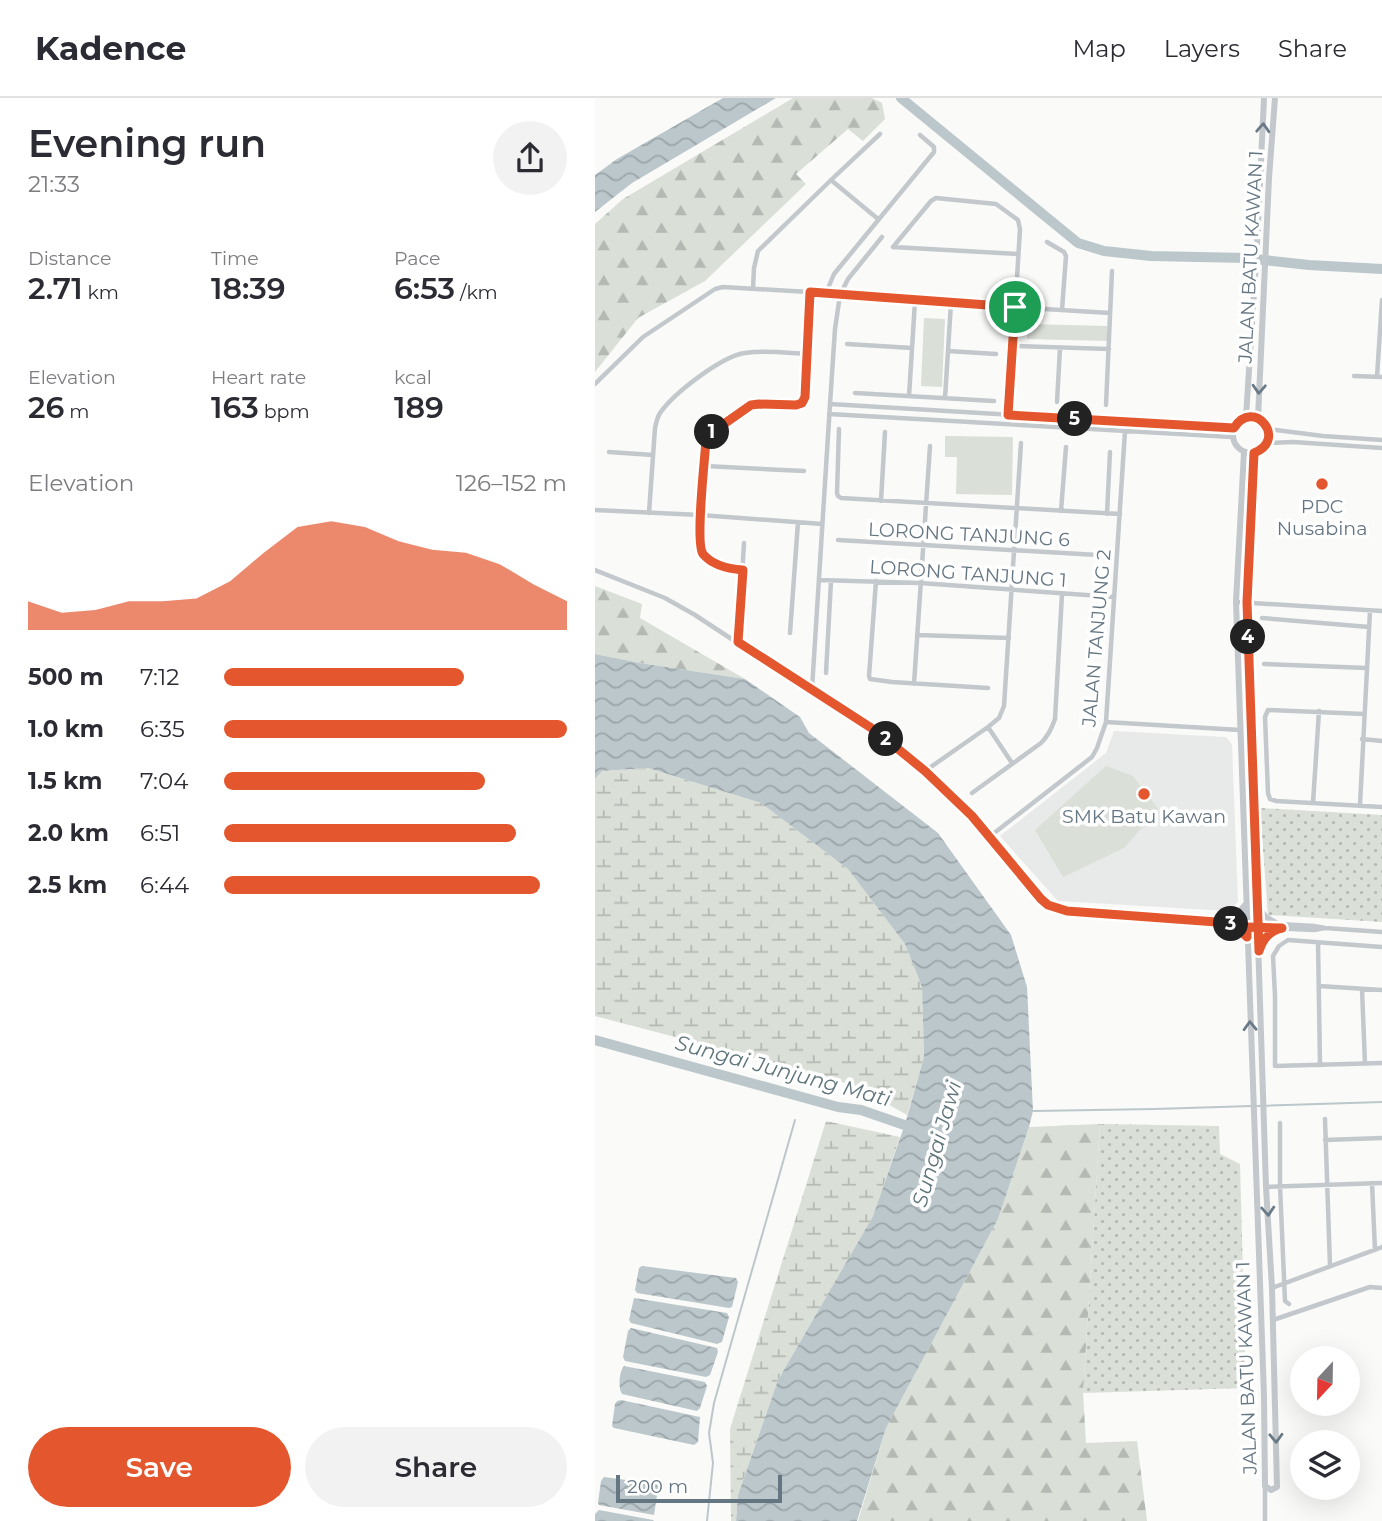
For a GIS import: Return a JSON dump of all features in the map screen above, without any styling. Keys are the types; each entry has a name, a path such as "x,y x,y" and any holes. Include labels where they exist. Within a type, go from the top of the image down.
{"street":[{"name":"JALAN BATU KAWAN 1","path":"1246,417 1264,98"},
{"name":"JALAN BATU KAWAN 1","path":"1258,418 1275,98"},
{"path":"753,288 758,251 880,134"},
{"path":"826,293 834,274 935,150 920,135"},
{"path":"831,180 878,219"},
{"path":"1008,424 1020,229 1018,220 996,204 938,198 931,201 893,247 1018,254"},
{"path":"812,689 829,404 840,295 848,279 882,237"},
{"path":"1047,242 1066,256 1062,310"},
{"path":"1106,405 1112,271"},
{"path":"595,384 643,337 715,289 753,288 1110,313"},
{"path":"743,570 723,566 704,555 701,549 706,440 746,407 755,404 802,403 805,397 810,292"},
{"path":"1354,376 1379,377 1382,300"},
{"path":"909,396 915,301"},
{"path":"945,398 951,303"},
{"path":"846,344 912,348"},
{"path":"1013,346 1109,349"},
{"path":"1057,402 1060,348"},
{"path":"948,351 996,354"},
{"path":"649,513 655,428 661,411 695,380 724,360 748,352 807,354"},
{"path":"855,393 994,401"},
{"path":"829,404 1234,428"},
{"path":"829,414 1232,438"},
{"path":"1246,417 1258,418 1268,429 1267,443 1264,448 1254,453 1244,452 1236,446 1232,438 1236,423 1246,417"},
{"path":"839,429 837,493 841,498 1120,514"},
{"path":"1268,429 1382,440"},
{"name":"JALAN TANJUNG 2","path":"989,837 1092,757 1106,722 1125,431"},
{"path":"881,501 885,432"},
{"path":"1267,443 1293,442 1382,448"},
{"path":"925,771 999,718 1004,706 1021,443"},
{"path":"914,684 930,446"},
{"path":"1061,511 1066,447"},
{"path":"609,452 653,455"},
{"path":"1107,514 1110,452"},
{"name":"JALAN BATU KAWAN 1","path":"1244,452 1236,602 1265,1486 1271,1490 1277,1487 1273,1320 1266,1187 1247,602 1254,453"},
{"path":"705,466 804,471"},
{"path":"595,510 822,524"},
{"path":"790,633 798,522"},
{"name":"LORONG TANJUNG 6","path":"838,540 1098,555"},
{"path":"738,642 744,543"},
{"path":"595,570 665,598 876,731 925,771 972,816 1041,899 1057,908 1088,913 1382,932"},
{"name":"LORONG TANJUNG 1","path":"819,580 920,583 1114,597"},
{"path":"826,673 831,581"},
{"path":"876,581 869,676 873,681 988,688"},
{"path":"972,793 1048,736 1055,719 1062,594"},
{"path":"1236,602 1382,611"},
{"path":"1360,806 1370,611"},
{"path":"1262,618 1369,627"},
{"path":"917,635 1009,638"},
{"path":"1265,664 1367,668"},
{"path":"1364,714 1271,709 1267,712 1268,793 1273,801 1382,807"},
{"path":"1313,803 1319,711"},
{"path":"1106,722 1240,730"},
{"path":"988,727 1013,763"},
{"path":"1362,739 1382,740"},
{"path":"1228,923 1246,904"},
{"path":"1257,907 1279,926"},
{"path":"1228,923 1247,937"},
{"path":"1259,951 1267,936 1279,926"},
{"path":"1382,947 1288,940 1279,946 1273,956 1275,1066 1382,1063"},
{"path":"1318,942 1320,1065"},
{"path":"1319,986 1382,990"},
{"path":"1362,989 1365,1064"},
{"path":"1325,1119 1330,1266"},
{"path":"1280,1122 1284,1283 1285,1301 1289,1304"},
{"path":"1325,1140 1382,1138"},
{"path":"1372,1183 1375,1250"},
{"path":"1266,1187 1382,1183"},
{"path":"1272,1288 1382,1247"},
{"path":"1273,1320 1370,1287 1382,1288"},
{"path":"1265,1486 1265,1521"}],"shaded area":[{"name":"SMK Batu Kawan","path":"1114,731 1226,737 1232,745 1238,902 1228,911 1058,901 1000,836 1106,753"}],"green space":[{"path":"793,98 872,98 882,103 885,119 863,141 848,129 796,174 806,184 705,281 638,318 595,372 595,224 623,199"},
{"path":"924,318 945,319 942,387 921,386"},
{"path":"1027,324 1107,326 1107,341 1027,339"},
{"path":"945,436 1013,437 1012,495 956,494 957,457 945,457"},
{"path":"595,586 642,604 640,618 745,679 595,654"},
{"path":"1106,766 1133,776 1158,809 1124,848 1063,877 1035,830"},
{"path":"648,768 761,803 848,869 905,944 922,987 924,1057 907,1115 884,1102 855,1100 860,1088 817,1074 595,1016 595,779 602,771"},
{"path":"1260,808 1382,815 1382,922 1268,915"},
{"path":"826,1121 900,1137 873,1216 778,1380 738,1495 736,1521 731,1521 730,1429"},
{"path":"1100,1124 1219,1126 1220,1154 1240,1164 1246,1388 1083,1393"},
{"path":"1100,1124 1083,1393 1086,1443 1137,1441 1147,1521 858,1521 886,1428 998,1219 1029,1127"}],"water":[{"path":"723,98 776,98 632,183 595,212 595,175 617,159"},
{"name":"Sungai Jawi","path":"595,654 745,679 800,717 809,733 938,833 1011,935 1027,987 1033,1111 1029,1127 998,1219 886,1428 857,1521 736,1521 738,1495 778,1380 873,1216 905,1124 924,1057 922,987 905,944 848,869 761,803 648,768 602,771 595,779"},
{"path":"642,1266 736,1278 738,1282 732,1307 637,1293 635,1290 639,1268"},
{"path":"634,1298 727,1313 729,1317 722,1342 717,1344 631,1323 629,1320"},
{"path":"631,1328 717,1348 710,1375 706,1377 625,1361 623,1357"},
{"path":"624,1366 705,1382 707,1386 700,1408 697,1411 622,1394 620,1380"},
{"path":"621,1400 700,1417 698,1442 694,1445 614,1428 615,1404"},
{"path":"604,1477 656,1484 658,1489 654,1515 599,1505 601,1481"},
{"path":"599,1510 654,1521 595,1521 595,1514"}],"waterway":[{"path":"901,98 1078,243 1104,251 1151,256 1246,258 1382,269"},
{"name":"Sungai Junjung Mati","path":"595,1040 838,1107 861,1110 916,1129"},
{"path":"1257,1106 1382,1102"},
{"path":"1033,1111 1252,1106"},
{"path":"707,1521 713,1463 709,1433 714,1403 795,1120"}],"place":[{"name":"PDC Nusabina","path":"1322,484"},
{"name":"SMK Batu Kawan","path":"1144,794"}],"route":[{"path":"1015,307 810,292 805,397 802,403 751,405 711,433 706,440 701,549 704,555 713,561 743,570 738,642 876,731 925,771 972,816 1048,905 1067,911 1230,923 1247,937 1247,927 1258,927 1282,928 1267,936 1259,951 1258,927 1247,602 1254,453 1264,448 1267,443 1268,429 1262,421 1252,417 1246,417 1236,423 1234,428 1008,415 1015,307"}]}
